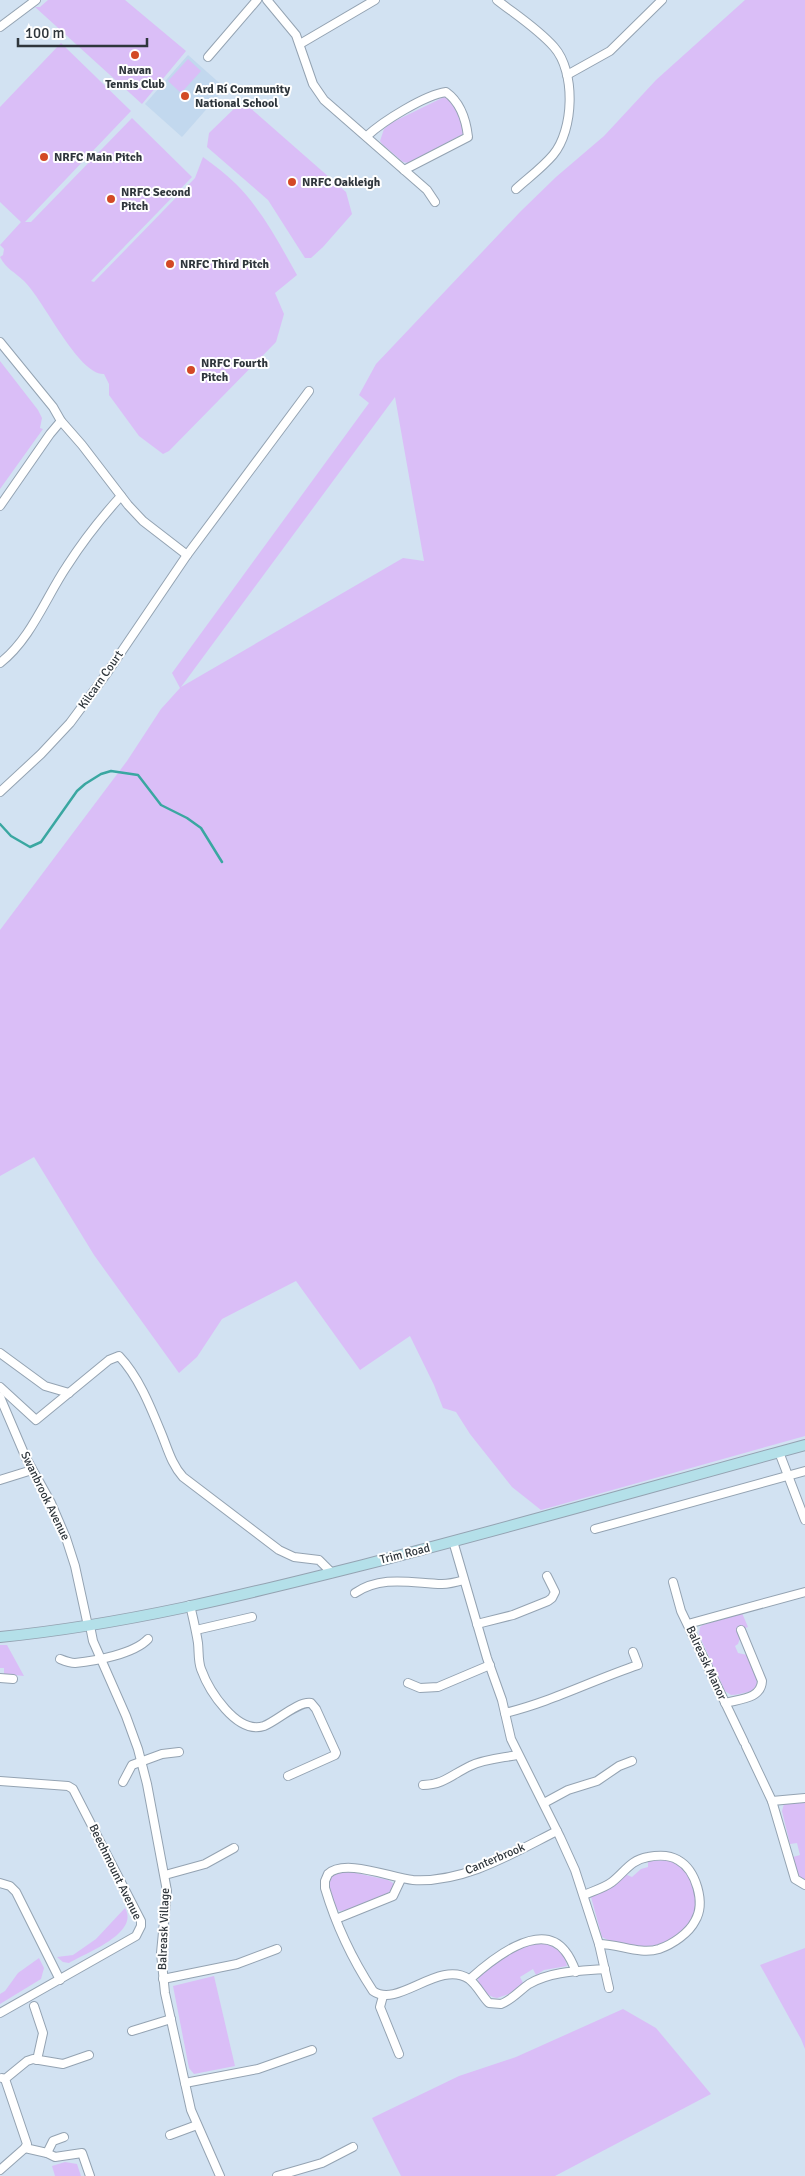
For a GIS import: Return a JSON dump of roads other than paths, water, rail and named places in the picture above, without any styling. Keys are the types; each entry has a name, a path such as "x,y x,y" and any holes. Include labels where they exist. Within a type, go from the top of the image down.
{"main road":[{"name":"Trim Road","path":"0,1637 89,1626 332,1572 805,1445"}],"street":[{"path":"0,26 36,0"},
{"path":"208,57 257,0"},
{"path":"267,0 290,27 300,44 305,65 313,84 324,100 427,190 435,202"},
{"path":"300,44 375,0"},
{"path":"497,0 536,29 555,48 567,75 570,88 566,128 554,154 516,189"},
{"path":"506,6 512,0"},
{"path":"567,75 610,51 662,0"},
{"path":"367,136 379,125 435,94 446,92 455,98 467,124 468,136 404,170"},
{"path":"0,342 53,407 61,421 121,496 143,521 187,555"},
{"name":"Kilcarn Court","path":"0,792 41,754 70,723 107,673 187,555 309,391"},
{"path":"0,506 61,421"},
{"path":"0,663 20,644 67,565 104,515 121,496"},
{"path":"0,1352 45,1386 68,1393"},
{"path":"0,1387 36,1420 109,1360 119,1356 128,1365 149,1405 176,1468 183,1477 279,1550 294,1558 319,1560 332,1572"},
{"name":"Swanbrook Avenue","path":"0,1397 32,1470 51,1503 68,1545 89,1626"},
{"path":"779,1452 805,1520"},
{"path":"0,1480 32,1470"},
{"path":"595,1529 805,1471"},
{"path":"453,1541 505,1713 511,1739 517,1755 557,1830 584,1895 599,1944 609,1988"},
{"path":"477,1624 513,1615 548,1602 555,1592 547,1576"},
{"path":"355,1592 366,1586 384,1582 408,1581 442,1584 464,1580"},
{"name":"Balreask Manor","path":"673,1582 681,1611 772,1801 795,1879 805,1885"},
{"path":"688,1624 805,1592"},
{"path":"190,1605 202,1670 211,1689 237,1722 244,1726 257,1728 272,1722 302,1704 312,1704 316,1709 336,1753 332,1757 288,1776"},
{"path":"196,1630 252,1617"},
{"name":"Balreask Village","path":"89,1626 93,1641 126,1716 141,1760 167,1891 161,1953 163,1979 191,2110 220,2176"},
{"path":"725,1703 756,1695 762,1687 762,1681 741,1630"},
{"path":"60,1659 74,1663 101,1658 138,1648 148,1640"},
{"path":"505,1713 543,1702 588,1682 638,1665 633,1652"},
{"path":"408,1683 420,1688 438,1687 490,1665"},
{"path":"0,1678 13,1679"},
{"path":"123,1782 132,1765 141,1760 179,1752"},
{"path":"423,1785 435,1785 479,1762 517,1755"},
{"path":"544,1803 568,1790 597,1781 619,1766 632,1761"},
{"name":"Beechmount Avenue","path":"0,1781 68,1786 73,1789 141,1921 141,1926 136,1936 0,2012"},
{"path":"772,1801 805,1798"},
{"name":"Canterbrook","path":"383,1996 373,1991 365,1979 352,1956 336,1919 325,1888 326,1877 331,1871 341,1867 352,1868 401,1878 427,1880 470,1871 494,1862 557,1830"},
{"path":"165,1875 205,1864 234,1848"},
{"path":"584,1895 613,1882 625,1868 638,1859 663,1856 680,1861 694,1879 698,1890 699,1912 696,1920 690,1929 669,1944 648,1951 599,1944"},
{"path":"336,1919 393,1896 401,1878"},
{"path":"0,1883 10,1886 16,1892 60,1980"},
{"path":"470,1980 483,1967 506,1951 538,1940 557,1943 564,1949 576,1972"},
{"path":"163,1979 237,1964 277,1949"},
{"path":"399,2054 380,2007 383,1996 454,1974 470,1980 489,2003 501,2004 530,1984 544,1978 605,1969"},
{"path":"34,2006 43,2033 38,2047 37,2060"},
{"path":"132,2030 171,2020"},
{"path":"185,2083 258,2069 312,2050"},
{"path":"0,2170 26,2148 27,2140 3,2078 27,2061 37,2060 63,2064 89,2055"},
{"path":"170,2135 197,2125"},
{"path":"47,2152 53,2141 64,2137"},
{"path":"277,2176 322,2163 353,2147"},
{"path":"26,2148 47,2152 61,2158 82,2153 90,2176"}],"waterway":[{"path":"0,824 11,836 30,847 41,842 77,791 85,784 101,774 111,771 138,775 161,805 187,818 201,828 222,862"}],"place":[{"name":"Navan Tennis Club","path":"135,55"},
{"name":"Ard Rí Community National School","path":"185,96"},
{"name":"NRFC Main Pitch","path":"44,157"},
{"name":"NRFC Oakleigh","path":"292,182"},
{"name":"NRFC Second Pitch","path":"111,199"},
{"name":"NRFC Third Pitch","path":"170,264"},
{"name":"NRFC Fourth Pitch","path":"191,370"}]}
